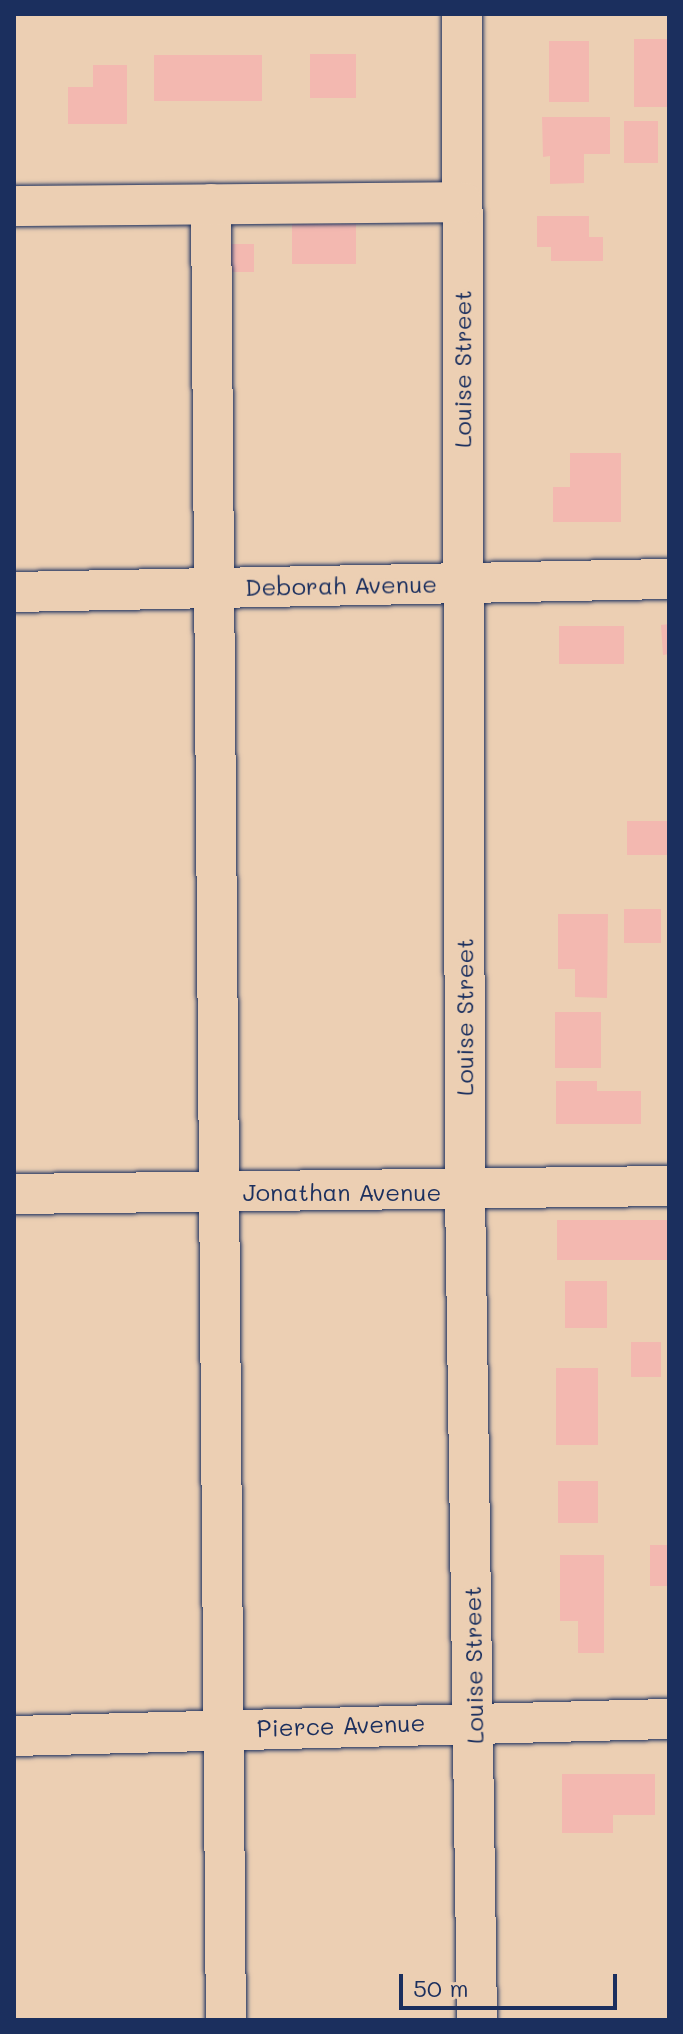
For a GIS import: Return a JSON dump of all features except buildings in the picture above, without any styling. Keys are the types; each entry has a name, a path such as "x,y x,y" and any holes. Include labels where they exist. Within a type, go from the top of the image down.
{"street":[{"name":"Louise Street","path":"462,14 465,1191 477,2020"},
{"path":"14,206 462,202"},
{"path":"211,204 226,1729 226,2020"},
{"name":"Deborah Avenue","path":"14,592 669,579"},
{"name":"Jonathan Avenue","path":"14,1194 465,1191 669,1186"},
{"name":"Pierce Avenue","path":"14,1736 475,1721 669,1719"}]}
